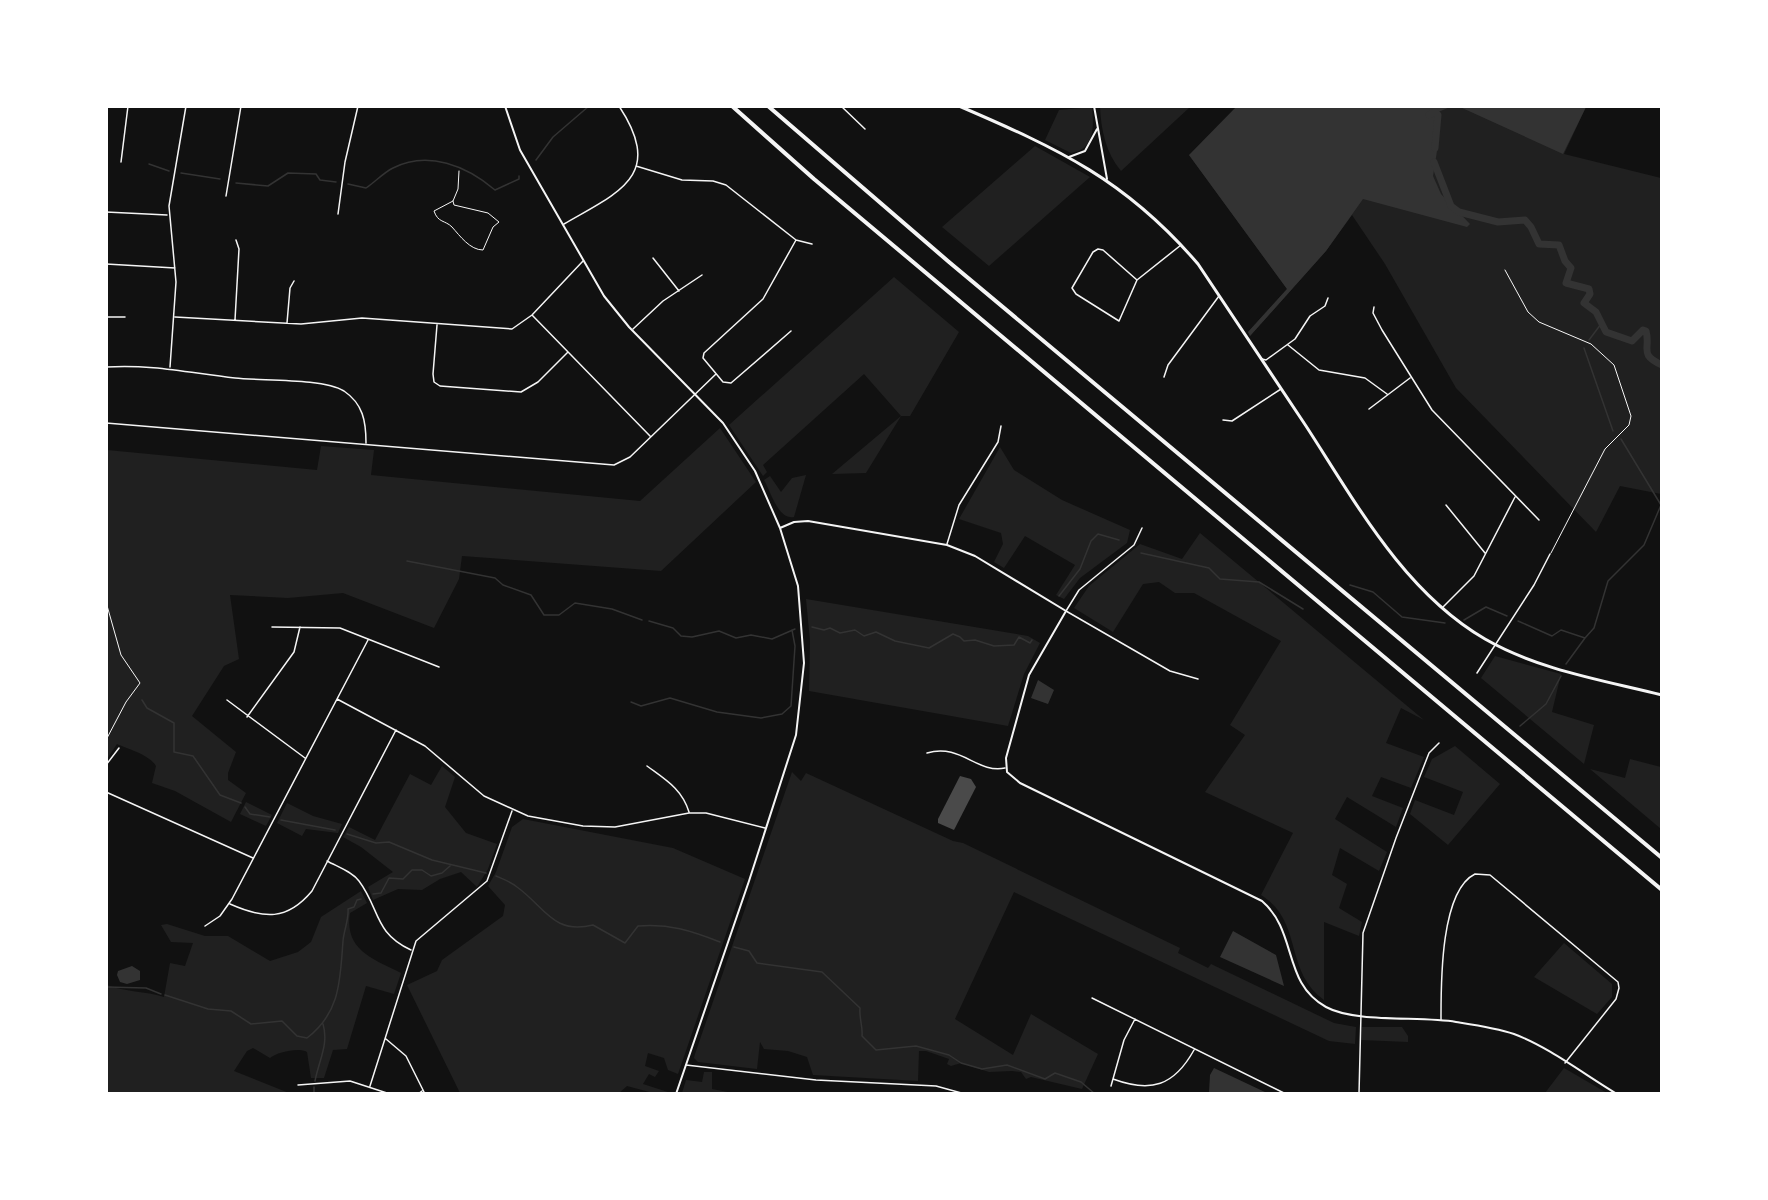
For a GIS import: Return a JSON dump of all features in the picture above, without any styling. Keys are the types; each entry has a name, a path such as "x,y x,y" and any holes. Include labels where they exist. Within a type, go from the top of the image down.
{"highway":[{"path":"732,106 813,179 1662,890"},
{"path":"768,106 944,257 1662,858"}],"main road":[{"path":"959,106 1070,157 1107,179 1141,205 1181,245 1219,296 1376,531 1411,576 1442,608 1496,645 1539,663 1662,695"}],"street":[{"path":"121,162 128,106"},
{"path":"170,368 175,317 176,268 168,215 186,106"},
{"path":"226,196 241,106"},
{"path":"338,214 345,162 358,106"},
{"path":"505,106 515,140 604,296 633,330 723,423 755,471 780,528 798,586 804,663 796,735 676,1094"},
{"path":"563,225 622,189 636,166 638,153 636,135 619,106"},
{"path":"842,106 865,129"},
{"path":"1094,106 1107,179"},
{"path":"1070,157 1085,150 1097,128"},
{"path":"636,166 682,180 713,181 726,185 796,240 812,244"},
{"path":"106,212 168,215"},
{"path":"235,321 239,249 236,240"},
{"path":"791,331 728,384 716,374 702,356 763,299 796,240"},
{"path":"1137,280 1098,249 1093,252 1072,288 1075,293 1119,321 1137,280 1181,245"},
{"path":"652,258 680,291"},
{"path":"175,317 287,324 362,318 503,330 522,324 583,260"},
{"path":"106,264 176,268"},
{"path":"633,330 663,301 702,275"},
{"path":"287,324 290,288 294,280"},
{"path":"1164,376 1167,365 1219,296"},
{"path":"1261,358 1266,360 1288,345 1310,316 1325,306 1328,297"},
{"path":"1374,307 1373,314 1432,410 1539,520"},
{"path":"532,315 650,436"},
{"path":"106,317 125,317"},
{"path":"437,325 433,374 434,382 440,386 521,392 538,381 568,352"},
{"path":"1288,345 1319,370 1365,378 1387,394"},
{"path":"106,367 170,368 235,378 336,387 355,400 362,411 366,444"},
{"path":"106,423 614,465 630,457 716,374"},
{"path":"1369,408 1411,378"},
{"path":"1223,420 1232,421 1281,389"},
{"path":"946,545 959,505 998,442 1001,426"},
{"path":"1442,608 1470,581 1515,495"},
{"path":"1446,505 1486,554"},
{"path":"780,528 794,522 808,521 946,545 975,556 1170,671 1198,679"},
{"path":"1142,528 1134,545 1078,590 1029,675 1006,758 1006,767 1010,775 1020,783 1262,902 1272,910 1285,932 1294,970 1308,993 1334,1011 1441,1020 1513,1034 1617,1094"},
{"path":"1477,673 1550,555"},
{"path":"272,627 331,626 439,667"},
{"path":"247,717 294,652 300,627"},
{"path":"205,926 220,916 229,904 368,640"},
{"path":"337,699 425,746 484,796 513,810 583,826 615,827 689,813 727,817 766,828"},
{"path":"227,700 247,717 306,758"},
{"path":"229,904 270,916 293,909 312,891 396,730"},
{"path":"1359,1094 1363,940 1368,916 1429,753 1438,743"},
{"path":"106,765 119,748"},
{"path":"927,753 940,749 994,769 1006,767"},
{"path":"647,766 676,787 685,798 689,813"},
{"path":"106,792 254,858"},
{"path":"370,1086 412,951 423,933 487,881 513,810"},
{"path":"327,861 350,873 358,881 384,932 412,951"},
{"path":"1441,1020 1443,945 1461,886 1475,874 1490,875 1570,939 1618,982 1619,994 1614,1003 1565,1062"},
{"path":"1092,998 1286,1094"},
{"path":"1111,1086 1124,1040 1135,1019"},
{"path":"386,1039 406,1056 425,1094"},
{"path":"1113,1079 1132,1085 1161,1083 1174,1076 1184,1066 1194,1048"},
{"path":"686,1065 816,1080 936,1086 965,1094"},
{"path":"298,1085 338,1081 370,1086 390,1094"},
{"path":"418,1094 423,1090"}],"lane":[{"path":"1505,270 1528,312 1539,322 1591,344 1614,365 1631,416 1629,425 1605,449 1550,555"}],"path":[{"path":"453,201 454,205 488,213 499,222 493,227 483,250 462,239 452,227 436,217 434,211 453,201 458,189 459,171"},
{"path":"106,602 121,655 140,683 126,702 106,740"},
{"path":"106,620 111,620"}],"shaded area":[{"path":"1100,106 1190,107 1121,171 1105,141"},
{"path":"1092,107 1093,129 1085,147 1071,153 1045,140 1059,110"},
{"path":"1236,107 1450,107 1436,113 1437,151 1433,176 1441,194 1470,224 1467,227 1363,199 1326,251 1250,336 1248,332 1287,289 1189,155"},
{"path":"1328,107 1586,107 1564,154 1661,178 1661,494 1620,486 1596,532 1456,388 1385,264 1352,215 1326,251 1250,336 1248,332 1287,289 1189,155"},
{"path":"1460,107 1586,107 1563,154"},
{"path":"1035,146 1090,177 989,266 942,227"},
{"path":"894,277 959,332 910,416 901,416 864,374 763,465 767,472 763,476 729,425"},
{"path":"901,416 866,473 832,474"},
{"path":"720,428 756,482 661,571 462,556 459,579 434,628 343,593 288,598 230,595 239,659 224,666 192,716 236,752 228,773 228,780 246,793 231,822 175,791 152,783 156,766 144,756 117,744 107,759 107,450 317,470 321,446 374,450 371,475 640,501"},
{"path":"1000,447 1014,470 1062,500 1130,530 1127,543 1080,578 1064,599 1056,595 1075,565 1025,536 1004,568 994,562 1003,544 1001,533 959,519"},
{"path":"806,475 794,517 788,517 779,510 764,480 770,476 781,492 792,478"},
{"path":"1200,533 1424,720 1401,708 1386,743 1424,757 1411,788 1381,777 1372,796 1403,808 1396,827 1347,797 1335,819 1387,852 1379,871 1340,848 1332,875 1347,884 1339,908 1362,922 1359,936 1324,922 1324,1000 1311,988 1303,975 1283,919 1274,906 1261,895 1293,833 1205,792 1245,735 1230,725 1281,641 1194,593 1175,593 1159,582 1143,584 1113,632 1074,608 1089,586 1140,544 1182,559"},
{"path":"806,599 1028,636 1040,643 1024,674 1008,726 809,691 810,641"},
{"path":"1495,656 1561,674 1552,712 1594,725 1584,764 1481,678"},
{"path":"1038,680 1054,690 1048,704 1031,698"},
{"path":"1455,746 1500,784 1448,845 1410,814 1415,800 1454,815 1463,792 1424,777 1432,759"},
{"path":"1630,759 1661,767 1661,829 1590,769 1625,778"},
{"path":"442,766 455,777 445,807 466,833 497,844 488,869 477,887 461,872 440,879 422,890 398,889 373,900 368,887 393,872 361,847 343,837 349,827 375,840 410,774 431,785"},
{"path":"792,772 801,781 806,773 953,841 963,843 1180,948 1178,953 1208,968 1211,964 1334,1023 1356,1027 1355,1044 1329,1041 1014,892 955,1019 1013,1055 1031,1014 1098,1054 1082,1089 1031,1077 1026,1079 1021,1072 989,1072 961,1063 951,1066 947,1064 949,1059 926,1051 919,1051 918,1081 813,1075 807,1057 788,1051 764,1049 760,1042 757,1069 698,1062 694,1058 695,1054"},
{"path":"246,802 272,815 266,826 240,814"},
{"path":"287,803 313,816 342,824 338,833 306,829 302,836 277,823"},
{"path":"523,819 673,848 745,879 678,1074 668,1070 664,1058 648,1053 645,1066 659,1071 655,1077 649,1074 643,1084 671,1093 653,1093 627,1086 618,1094 460,1093 407,985 437,971 442,960 503,916 505,905 488,886 496,872 512,827"},
{"path":"361,891 367,903 350,913 349,926 356,945 371,958 401,973 394,994 366,986 347,1049 333,1050 324,1078 311,1078 307,1052 288,1051 270,1058 253,1048 247,1051 234,1071 289,1093 107,1093 107,985 164,997 170,963 185,966 193,943 171,942 161,925 167,924 205,936 228,936 270,961 298,952 311,942 321,917"},
{"path":"1233,931 1276,955 1284,986 1220,957"},
{"path":"1564,943 1612,984 1612,997 1597,1014 1534,977"},
{"path":"132,966 140,971 140,980 127,984 120,982 118,971"},
{"path":"1362,1027 1402,1027 1408,1036 1408,1042 1361,1040"},
{"path":"1214,1068 1267,1093 1209,1093 1210,1075"},
{"path":"1564,1068 1607,1093 1545,1093"},
{"path":"704,1072 712,1072 712,1089 733,1093 682,1093 686,1080 702,1082"}],"building":[{"path":"960,776 971,779 976,787 954,830 938,823 938,819"}],"waterway":[{"path":"536,160 553,137 589,106"},
{"path":"1429,115 1435,112 1438,115 1435,148"},
{"path":"348,184 366,188 393,168 420,160 447,163 460,168 495,190 519,179 519,176"},
{"path":"1434,162 1451,206 1459,212 1498,222 1525,220 1539,244 1559,245 1565,261 1571,268 1566,283 1589,289 1590,294 1584,303 1596,312 1606,332 1632,341 1643,330 1646,331 1648,354 1650,358 1662,365"},
{"path":"149,164 169,171"},
{"path":"181,173 220,179"},
{"path":"236,183 268,186 288,173 316,174 320,180 336,182"},
{"path":"1589,340 1601,324"},
{"path":"1584,348 1613,431"},
{"path":"1518,621 1552,636 1561,630 1585,638 1594,628 1608,581 1644,545 1661,505 1621,439"},
{"path":"1059,596 1080,569 1091,541 1098,534 1119,540"},
{"path":"1141,553 1209,568 1220,579 1259,582 1303,609"},
{"path":"407,561 495,578 503,585 531,595 544,615 559,615 575,603 612,609 642,620"},
{"path":"1350,585 1373,592 1402,617 1445,623"},
{"path":"1464,620 1486,607 1507,616"},
{"path":"649,621 673,628 681,636 692,637 719,631 736,638 751,635 772,639 795,629"},
{"path":"812,627 824,630 830,628 840,633 855,630 864,636 876,632 895,641 929,648 953,634 964,641 975,640 994,646 1014,645 1019,637 1030,643 1032,640"},
{"path":"631,702 641,706 670,698 717,712 761,718 782,714 791,706 795,646 792,630"},
{"path":"1566,664 1585,638"},
{"path":"1520,726 1546,704 1561,676"},
{"path":"142,700 147,708 174,723 174,752 193,756 220,795 241,803"},
{"path":"245,807 250,814 270,817"},
{"path":"281,820 335,830"},
{"path":"347,834 376,843 389,842 432,860 486,873"},
{"path":"373,894 381,893 389,878 403,879 412,870 422,870 431,876 442,873 450,866"},
{"path":"496,876 515,885 559,923 579,927 593,925 625,943 638,926 649,925 680,929 720,942"},
{"path":"165,995 208,1009 231,1011 251,1024 282,1021 297,1036 307,1038 327,1017 333,1006 339,982 348,909 354,907 357,900 361,899"},
{"path":"734,947 749,951 757,963 822,972 860,1008 862,1036 876,1050 916,1046 949,1055 961,1063 982,1069 1007,1065 1045,1079 1055,1073 1081,1082 1095,1094"},
{"path":"106,987 146,988 161,994"},
{"path":"315,1081 325,1038 323,1024"},
{"path":"314,1087 314,1094"}]}
